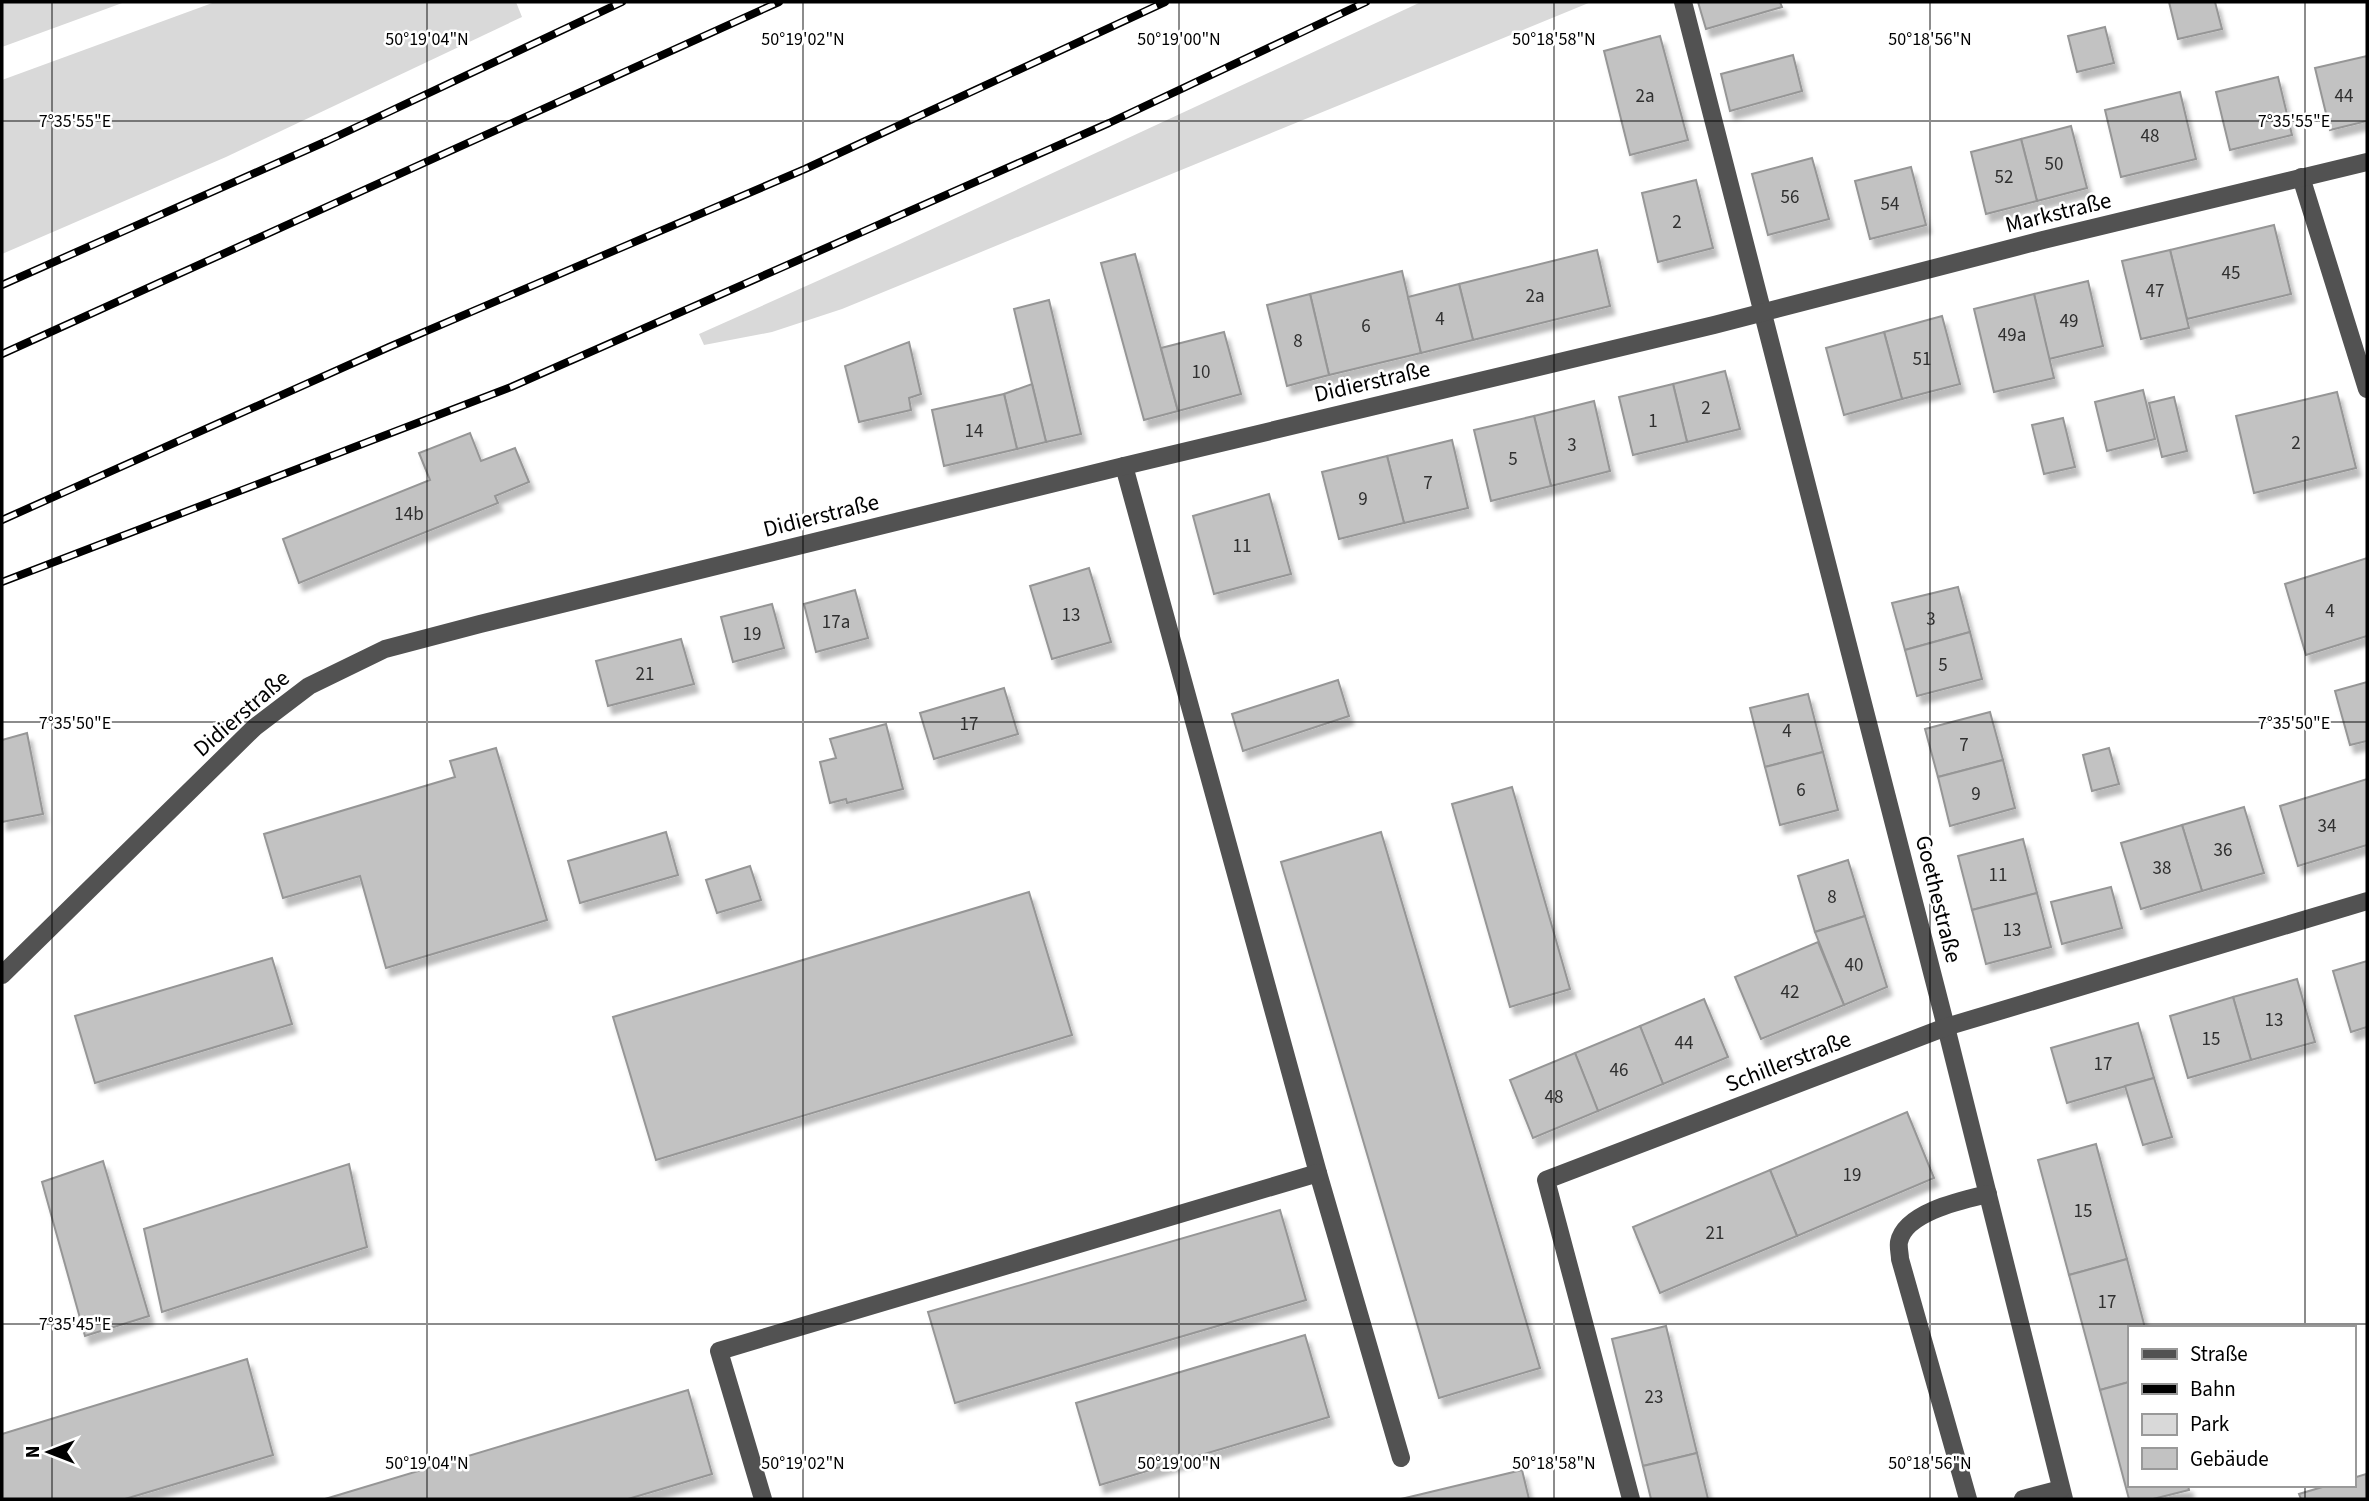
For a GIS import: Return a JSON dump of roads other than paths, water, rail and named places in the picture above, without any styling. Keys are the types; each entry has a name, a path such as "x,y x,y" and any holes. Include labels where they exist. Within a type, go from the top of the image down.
{"street":[{"name":"Goethestraße","path":"1683,2 1947,1027 2063,1494"},
{"name":"Markstraße","path":"1762,313 2043,240 2367,162"},
{"path":"2301,177 2367,389"},
{"name":"Didierstraße","path":"2,975 255,727 309,686 385,649 1124,466 1762,313"},
{"path":"1124,466 1318,1173 1401,1458"},
{"name":"Schillerstraße","path":"1631,1499 1546,1180 1947,1027 2367,901"},
{"path":"763,1499 719,1351 1318,1173"},
{"path":"1968,1499 1900,1259 1899,1241 1909,1227 1925,1214 1948,1204 1988,1194"},
{"path":"2023,1499 2063,1494"}],"railway":[{"path":"2,285 327,141 622,2"},
{"path":"2,354 779,2"},
{"path":"2,520 389,347 805,169 1165,2"},
{"path":"2,582 511,387 1109,123 1366,2"}]}
